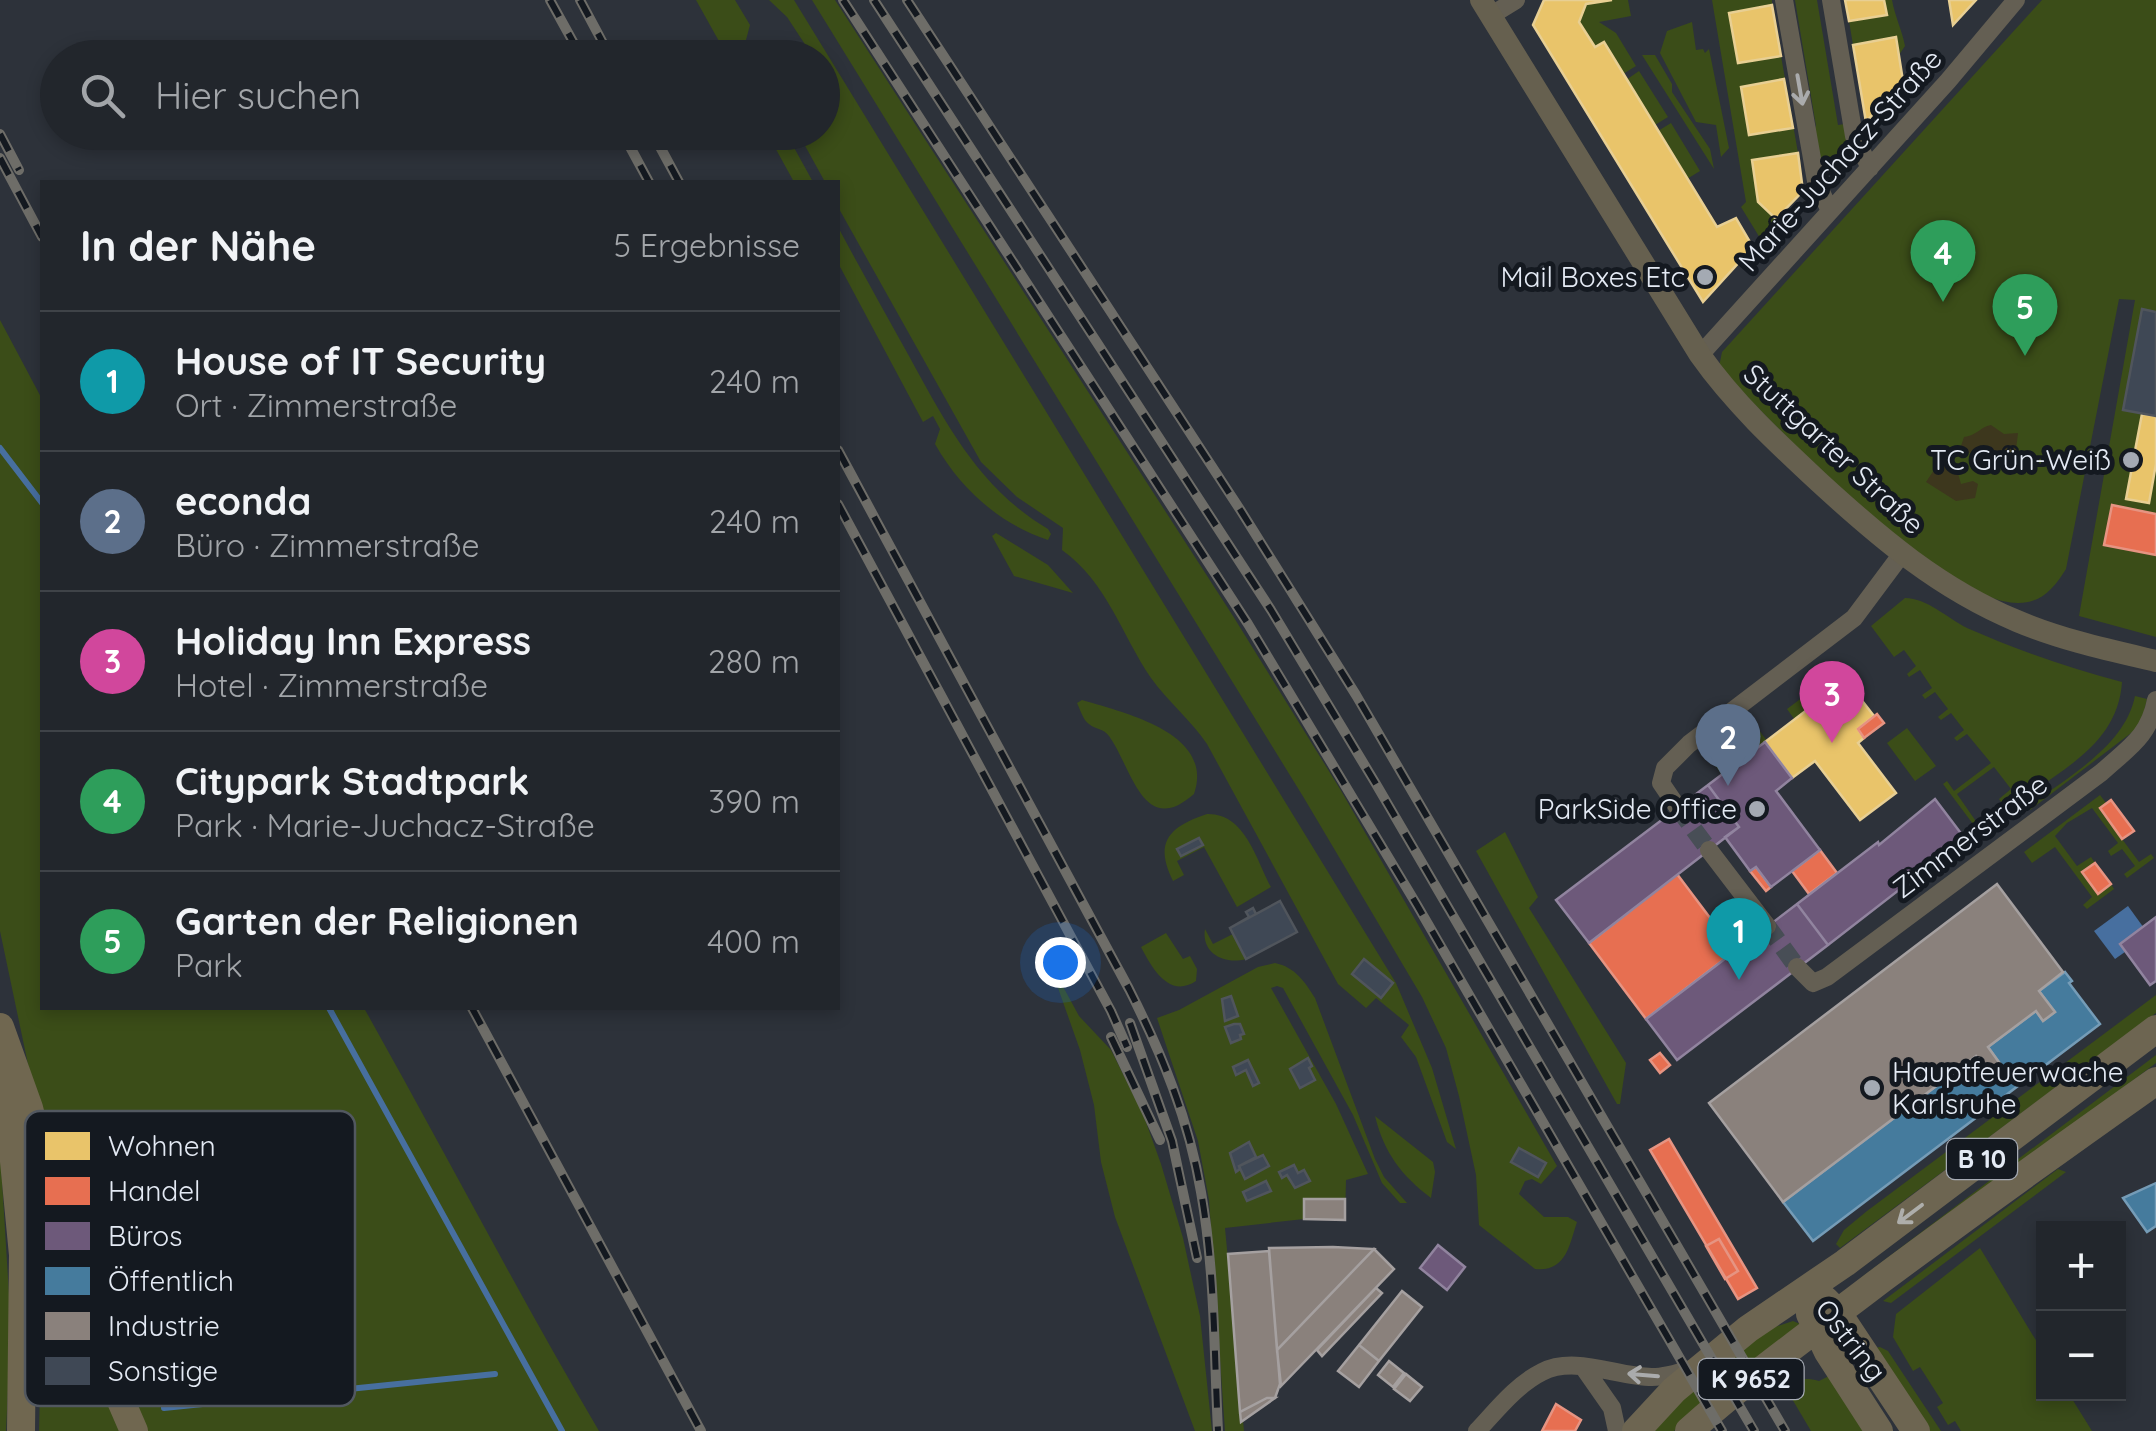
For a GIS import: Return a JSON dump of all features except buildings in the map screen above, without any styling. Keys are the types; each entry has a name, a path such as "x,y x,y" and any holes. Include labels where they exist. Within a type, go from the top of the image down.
{"highway":[{"path":"0,1027 30,1111"},
{"path":"0,1039 21,1222 21,1431"},
{"path":"123,1406 134,1431"}],"main road":[{"name":"Stuttgarter Straße","path":"1486,8 1700,354 1724,389 1752,418 1853,514 1941,582 2020,622 2156,661"},
{"name":"B 10","path":"1808,1288 2156,1029"},
{"name":"B 10","path":"1826,1320 2156,1081"},
{"name":"Ostring","path":"1808,1288 1808,1304 1826,1320 1916,1431"},
{"name":"K 9652","path":"1636,1431 1701,1366 1808,1288"},
{"name":"Ostring","path":"1826,1320 1879,1431"},
{"name":"K 9652","path":"1689,1431 1826,1320"}],"street":[{"path":"1486,8 1516,0"},
{"path":"1784,0 1816,181 1830,211"},
{"path":"1831,0 1854,136 1870,168"},
{"name":"Marie-Juchacz-Straße","path":"1700,354 2016,0"},
{"path":"1678,808 1660,783 1665,768 1690,744 1854,618 1901,554"},
{"name":"Zimmerstraße","path":"1797,968 1813,983 1827,978 2102,772 2142,737 2152,722 2156,700"},
{"path":"1709,850 1767,926"},
{"path":"1477,1431 1538,1374 1553,1367 1654,1377 1701,1366"},
{"path":"1584,1368 1612,1408 1617,1431"}],"green space":[{"path":"696,0 735,0 750,25 746,40 718,40"},
{"path":"769,0 794,0 818,40 802,40 787,17"},
{"path":"812,0 835,0 1233,616 1340,789 1557,1166 1541,1184 1532,1179 1525,1181 1519,1194 1544,1217 1568,1217 1577,1222 1565,1256 1554,1266 1535,1269 1479,1225 1476,1175 1459,1096 1446,1048 1422,997 1304,798"},
{"path":"1628,0 1631,16 1599,22 1616,33 1636,66 1623,74 1604,43 1595,47 1579,22 1586,4"},
{"path":"1712,0 1772,0 1772,5 1730,13 1738,63 1781,56 1798,153 1752,161 1758,202 1776,219 1760,238 1741,207 1746,202"},
{"path":"1795,0 1817,0 1838,125 1845,124 1848,143 1819,175 1811,132 1816,126"},
{"path":"1884,0 1892,0 1904,40 1899,55 1895,37 1853,45 1849,21 1886,15"},
{"path":"2042,0 2156,0 2156,637 2079,616 2135,300 2119,299 2066,569 2046,593 2026,602 1985,595 1946,574 1904,543 1817,467 1719,367 1722,352"},
{"path":"1692,22 1696,50 1703,49 1705,53 1709,49 1729,148 1721,157 1716,125 1696,122 1660,53 1667,31"},
{"path":"1642,55 1655,55 1672,84 1672,92 1710,149 1714,169"},
{"path":"1639,71 1668,117 1655,125 1626,80"},
{"path":"840,75 1396,983 1432,1068 1456,1149 1447,1142 1416,1057 1401,1037 1409,1025 1376,998 1366,1008 1338,984 1207,744 1151,678 1091,577 1062,550 1063,528 1017,497 981,462 840,211 840,180 824,180 807,150 840,150"},
{"path":"1671,123 1700,171 1687,179 1658,131"},
{"path":"776,150 795,150 812,180 793,180"},
{"path":"840,231 951,430 1003,495 1048,529 1048,540 1013,524 982,502 956,475 935,444 940,429 933,416 923,422 840,267"},
{"path":"0,320 40,395 40,1010 365,1010 599,1431 145,1431 135,1406 355,1406 355,1111 38,1111 0,931"},
{"path":"996,533 1048,565 1073,593 1014,576 992,536"},
{"path":"1905,598 1929,605 1967,628 2005,644 2122,682 2111,722 2100,738 2071,765 2020,801 2013,793 2001,802 1999,799 2011,789 1994,767 1957,794 1982,830 1979,832 1943,784 1947,781 1954,791 1991,763 1967,734 1957,741 1954,738 1964,730 1951,713 1941,720 1938,717 1948,709 1935,692 1925,699 1922,695 1932,688 1920,670 1909,677 1907,674 1916,666 1904,650 1894,657 1871,626"},
{"path":"1839,670 1846,680 1795,720 1787,709"},
{"path":"2135,696 2147,699 2135,730 2030,810 2027,808 2106,746 2129,714"},
{"path":"1082,700 1142,719 1179,741 1191,755 1197,773 1194,794 1177,806 1162,808 1151,804 1141,794 1109,736 1085,720 1077,703"},
{"path":"1907,728 1936,766 1915,781 1887,743"},
{"path":"1759,730 1767,741 1722,775 1714,764"},
{"path":"2100,795 2106,803 2100,809 2139,862 2151,854 2154,858 2127,878 2124,874 2135,866 2122,849 2111,856 2108,851 2118,843 2092,808 2067,823 2055,836 2077,866 2091,857 2095,863 2082,873 2097,893 2111,884 2114,889 2087,909 2083,905 2092,897 2055,847 2032,863 2024,852"},
{"path":"1207,814 1231,821 1240,829 1271,887 1237,907 1204,847 1177,861 1184,875 1173,881 1167,868 1168,838 1183,825"},
{"path":"1505,832 1538,897 1529,908 1626,1063 1620,1104 1476,851"},
{"path":"1205,929 1213,944 1233,934 1246,959 1216,956 1207,945"},
{"path":"1166,933 1183,959 1190,956 1197,969 1196,981 1186,986 1163,979 1141,947"},
{"path":"1047,957 1079,1016 1111,1050 1143,1114 1161,1164 1200,1316 1212,1431 1195,1431 1115,1217 1080,1050"},
{"path":"1275,963 1294,972 1315,998 1375,1159 1384,1177 1407,1203 1400,1203 1382,1183 1353,1115 1283,988 1271,988 1336,1104 1368,1174 1346,1180 1345,1220 1304,1219 1225,1228 1244,1431 1225,1431 1209,1200 1198,1141 1157,1018 1258,967"},
{"path":"2156,995 2156,1013 1840,1248 1836,1244 1844,1230 1867,1211"},
{"path":"2156,1055 2156,1063 1866,1281 1862,1277"},
{"path":"1375,1116 1433,1162 1431,1198 1396,1163"},
{"path":"0,1148 11,1327 6,1431 0,1431"},
{"path":"2058,1169 2066,1172 1891,1303 1883,1301"},
{"path":"1980,1248 2036,1340 2036,1401 2073,1401 2092,1431 1961,1431 1955,1421 1948,1425 1937,1407 1943,1403 1920,1367 1913,1371 1893,1337 1896,1314"},
{"path":"1793,1321 1800,1324 1694,1410 1674,1431 1648,1431 1757,1333"},
{"path":"1874,1348 1888,1351 1941,1431 1927,1431"},
{"path":"1829,1376 1869,1431 1811,1431 1785,1387"},
{"path":"40,1406 115,1406 124,1431 39,1431"}],"sand":[{"path":"1991,425 2004,434 2018,433 2016,450 2003,457 1986,446 1977,453 1968,453 1961,446 1964,437"},
{"path":"1955,463 1961,484 1978,484 1975,498 1956,501 1926,482 1936,467"}],"water":[{"path":"2128,906 2149,935 2115,959 2094,931"}],"waterway":[{"path":"0,448 40,500"},
{"path":"330,1010 562,1431"},
{"path":"355,1388 495,1374"},
{"path":"164,1408 183,1406"}],"tunnel":[{"path":"1678,808 1709,850"},
{"path":"1767,926 1797,967"}],"railway":[{"path":"550,0 572,40"},
{"path":"580,0 601,40"},
{"path":"843,0 1248,624 1417,905 1722,1431"},
{"path":"874,0 1271,610 1754,1431"},
{"path":"907,0 1241,511 1356,695 1785,1431"},
{"path":"0,134 19,170"},
{"path":"632,150 648,180"},
{"path":"662,150 678,180"},
{"path":"0,158 40,233"},
{"path":"840,454 1129,989 1173,1088 1196,1165 1206,1221 1218,1431"},
{"path":"840,508 1127,1047"},
{"path":"473,1010 701,1431"},
{"path":"1130,1023 1172,1141 1197,1258"},
{"path":"1111,1037 1160,1140"}],"place":[{"name":"Mail Boxes Etc","path":"1705,277"},
{"name":"Citypark Stadtpark","path":"1943,302"},
{"name":"Garten der Religionen","path":"2025,356"},
{"name":"TC Grün-Weiß","path":"2131,460"},
{"name":"Holiday Inn Express","path":"1832,743"},
{"name":"econda","path":"1728,786"},
{"name":"ParkSide Office","path":"1757,809"},
{"name":"House of IT Security","path":"1739,980"},
{"name":"Hauptfeuerwache Karlsruhe","path":"1872,1088"}]}
